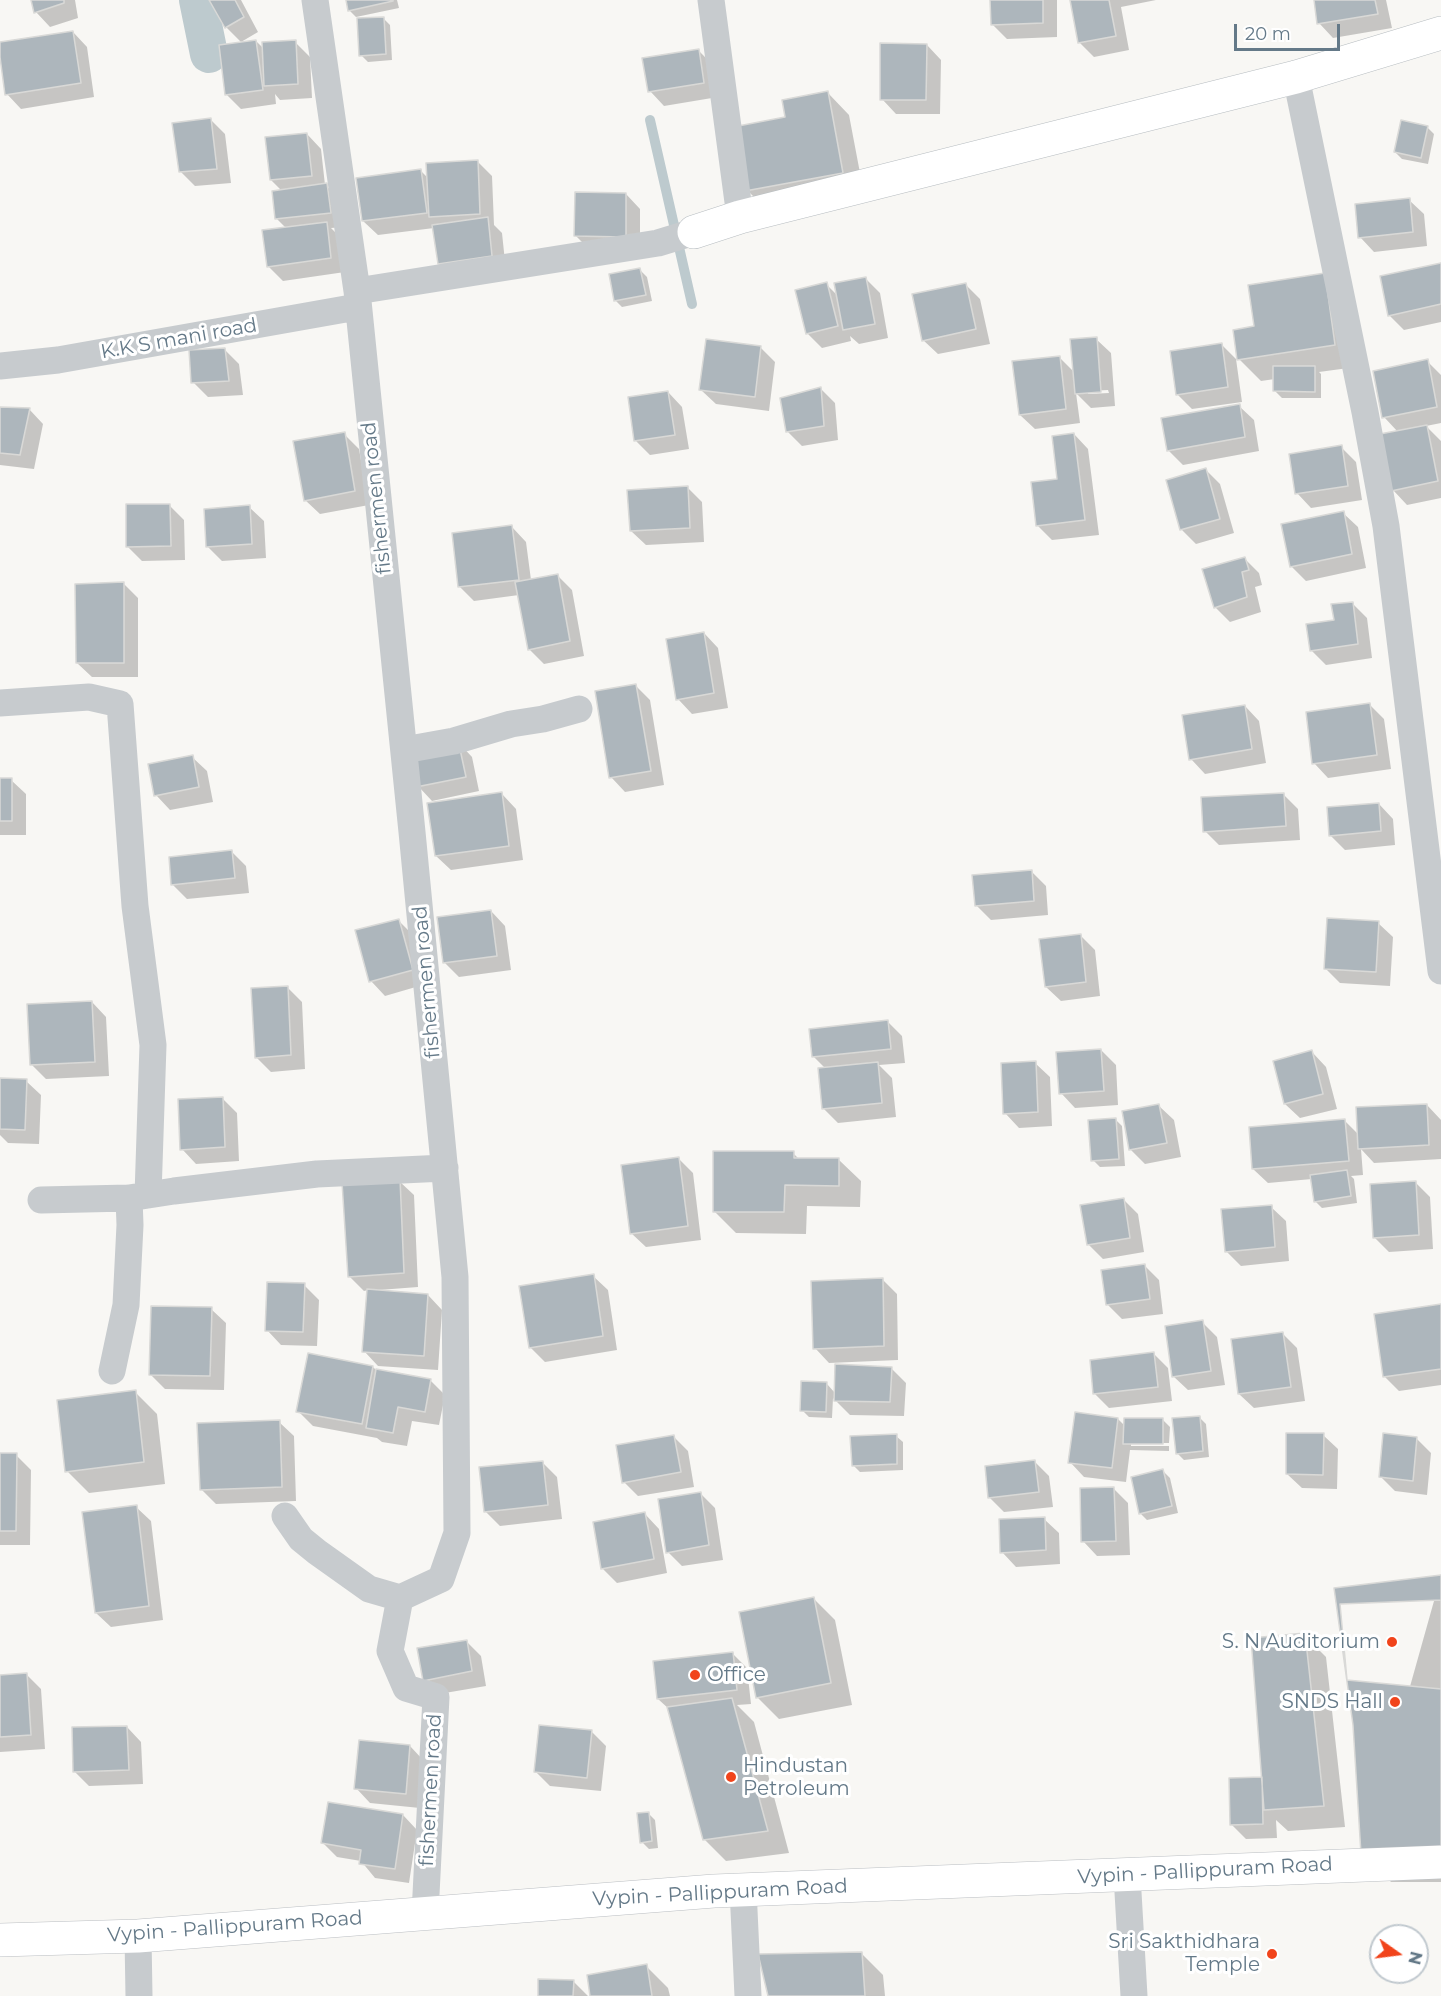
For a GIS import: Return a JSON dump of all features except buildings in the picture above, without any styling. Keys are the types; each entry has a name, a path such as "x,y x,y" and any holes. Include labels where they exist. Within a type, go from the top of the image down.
{"main road":[{"path":"694,232 740,218 1296,78 1441,33"},
{"name":"Vypin - Pallippuram Road","path":"0,1940 138,1936 743,1889 1441,1862"}],"street":[{"name":"fishermen road","path":"315,0 357,299 455,1277 457,1533 441,1578 400,1598 390,1651 406,1688 436,1697 425,1914"},
{"path":"711,0 740,218"},
{"path":"1296,78 1365,412 1386,526 1441,971"},
{"name":"K.K S mani road","path":"0,366 58,360 357,299 658,243 694,232"},
{"path":"0,702 89,697 120,704 135,906 153,1045 138,1197 130,1225 126,1305 112,1371"},
{"path":"404,750 454,741 511,723 543,719 579,709"},
{"path":"41,1200 138,1197 317,1174 445,1168"},
{"path":"285,1516 301,1539 317,1552 369,1589 400,1598"},
{"path":"1126,1875 1134,1996"},
{"path":"743,1889 748,1996"},
{"path":"138,1936 139,1996"}],"waterway":[{"path":"198,0 209,54"},
{"path":"650,120 692,304"}],"place":[{"name":"S. N Auditorium","path":"1392,1642"},
{"name":"Office","path":"695,1675"},
{"name":"SNDS Hall","path":"1395,1702"},
{"name":"Hindustan Petroleum","path":"731,1777"},
{"name":"Sri Sakthidhara Temple","path":"1272,1954"}]}
